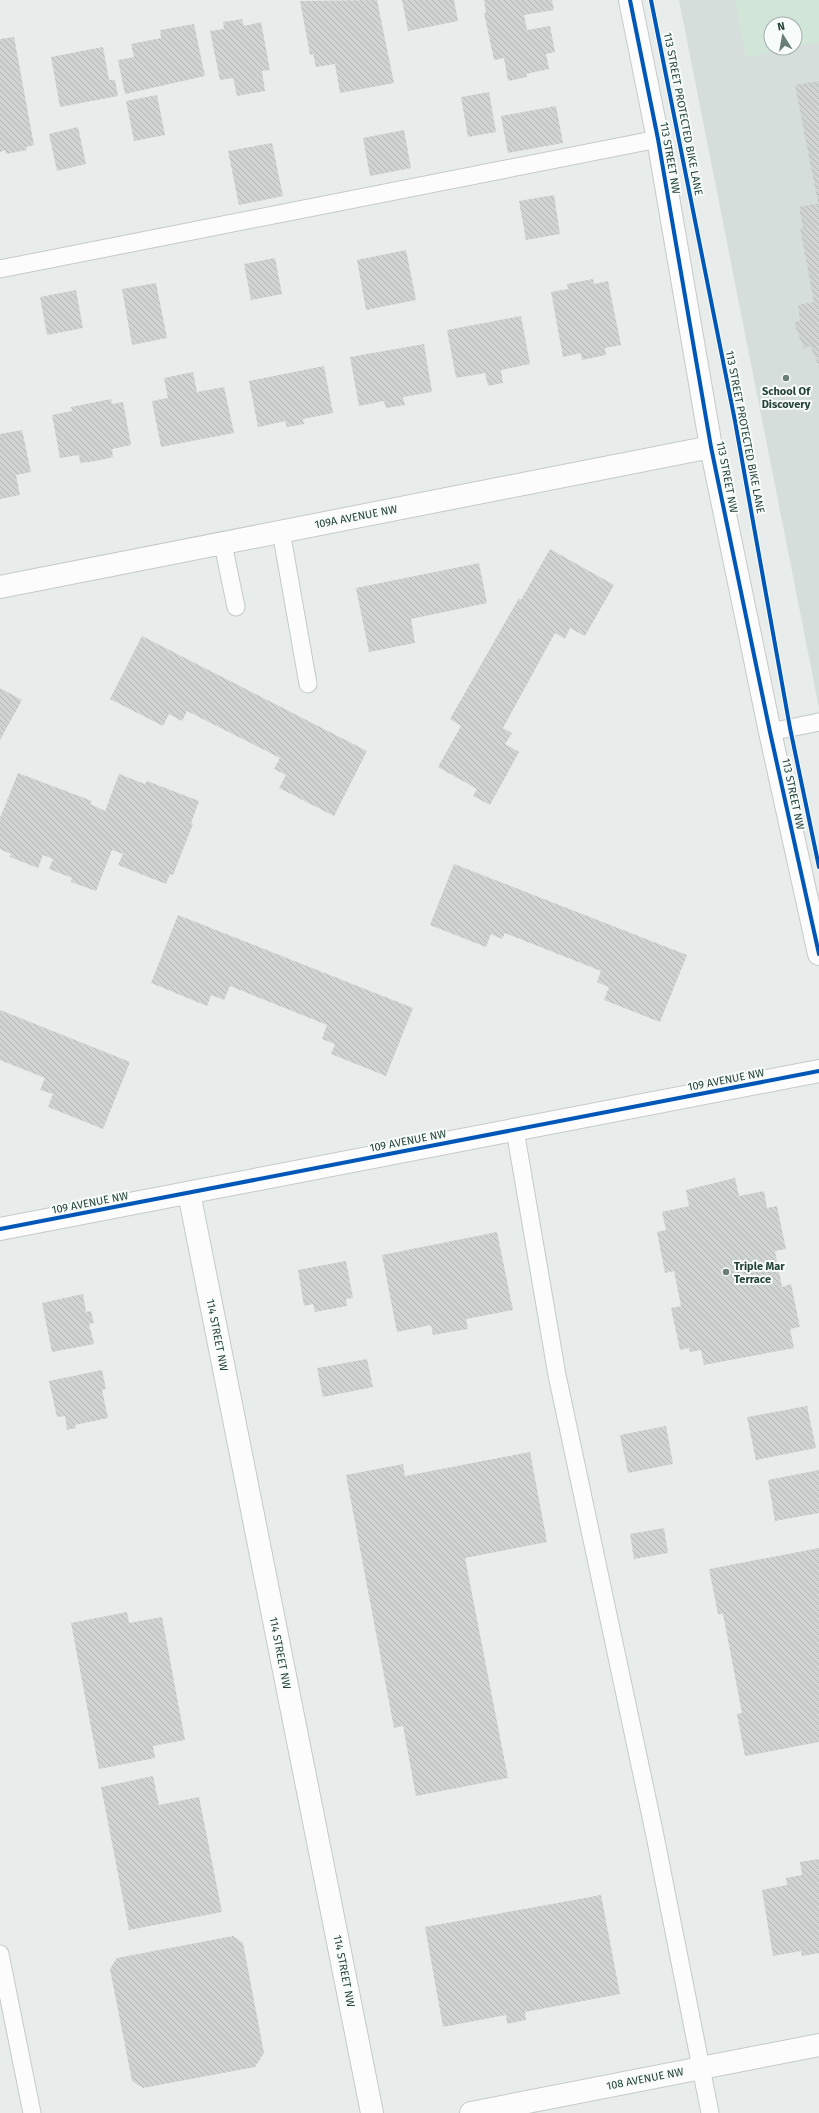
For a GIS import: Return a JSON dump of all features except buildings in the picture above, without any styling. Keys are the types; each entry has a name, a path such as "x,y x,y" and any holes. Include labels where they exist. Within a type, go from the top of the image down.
{"street":[{"name":"113 STREET NW","path":"630,0 658,139 711,447 770,732 819,954"},
{"name":"109A AVENUE NW","path":"0,587 711,447"},
{"name":"109 AVENUE NW","path":"0,1229 819,1071"},
{"name":"114 STREET NW","path":"189,1193 372,2113"},
{"name":"108 AVENUE NW","path":"471,2113 819,2044"}],"lane":[{"path":"0,269 658,139"},
{"path":"281,532 308,684"},
{"path":"223,544 236,607"},
{"path":"770,732 819,722"},
{"path":"515,1130 557,1374 702,2068 710,2113"},
{"path":"0,1954 32,2113"}],"shaded area":[{"name":"School Of Discovery","path":"679,0 819,0 819,708"}],"green space":[{"path":"735,0 819,0 819,42 803,45 803,16 763,16 763,54 746,57"}],"cycle path":[{"path":"630,0 658,139 711,447 770,732 819,954"},
{"name":"113 STREET PROTECTED BIKE LANE","path":"651,0 735,421 790,728 819,867"},
{"path":"0,1229 819,1071"}],"place":[{"name":"School Of Discovery","path":"786,378"},
{"name":"Triple Mar Terrace","path":"726,1272"}]}
